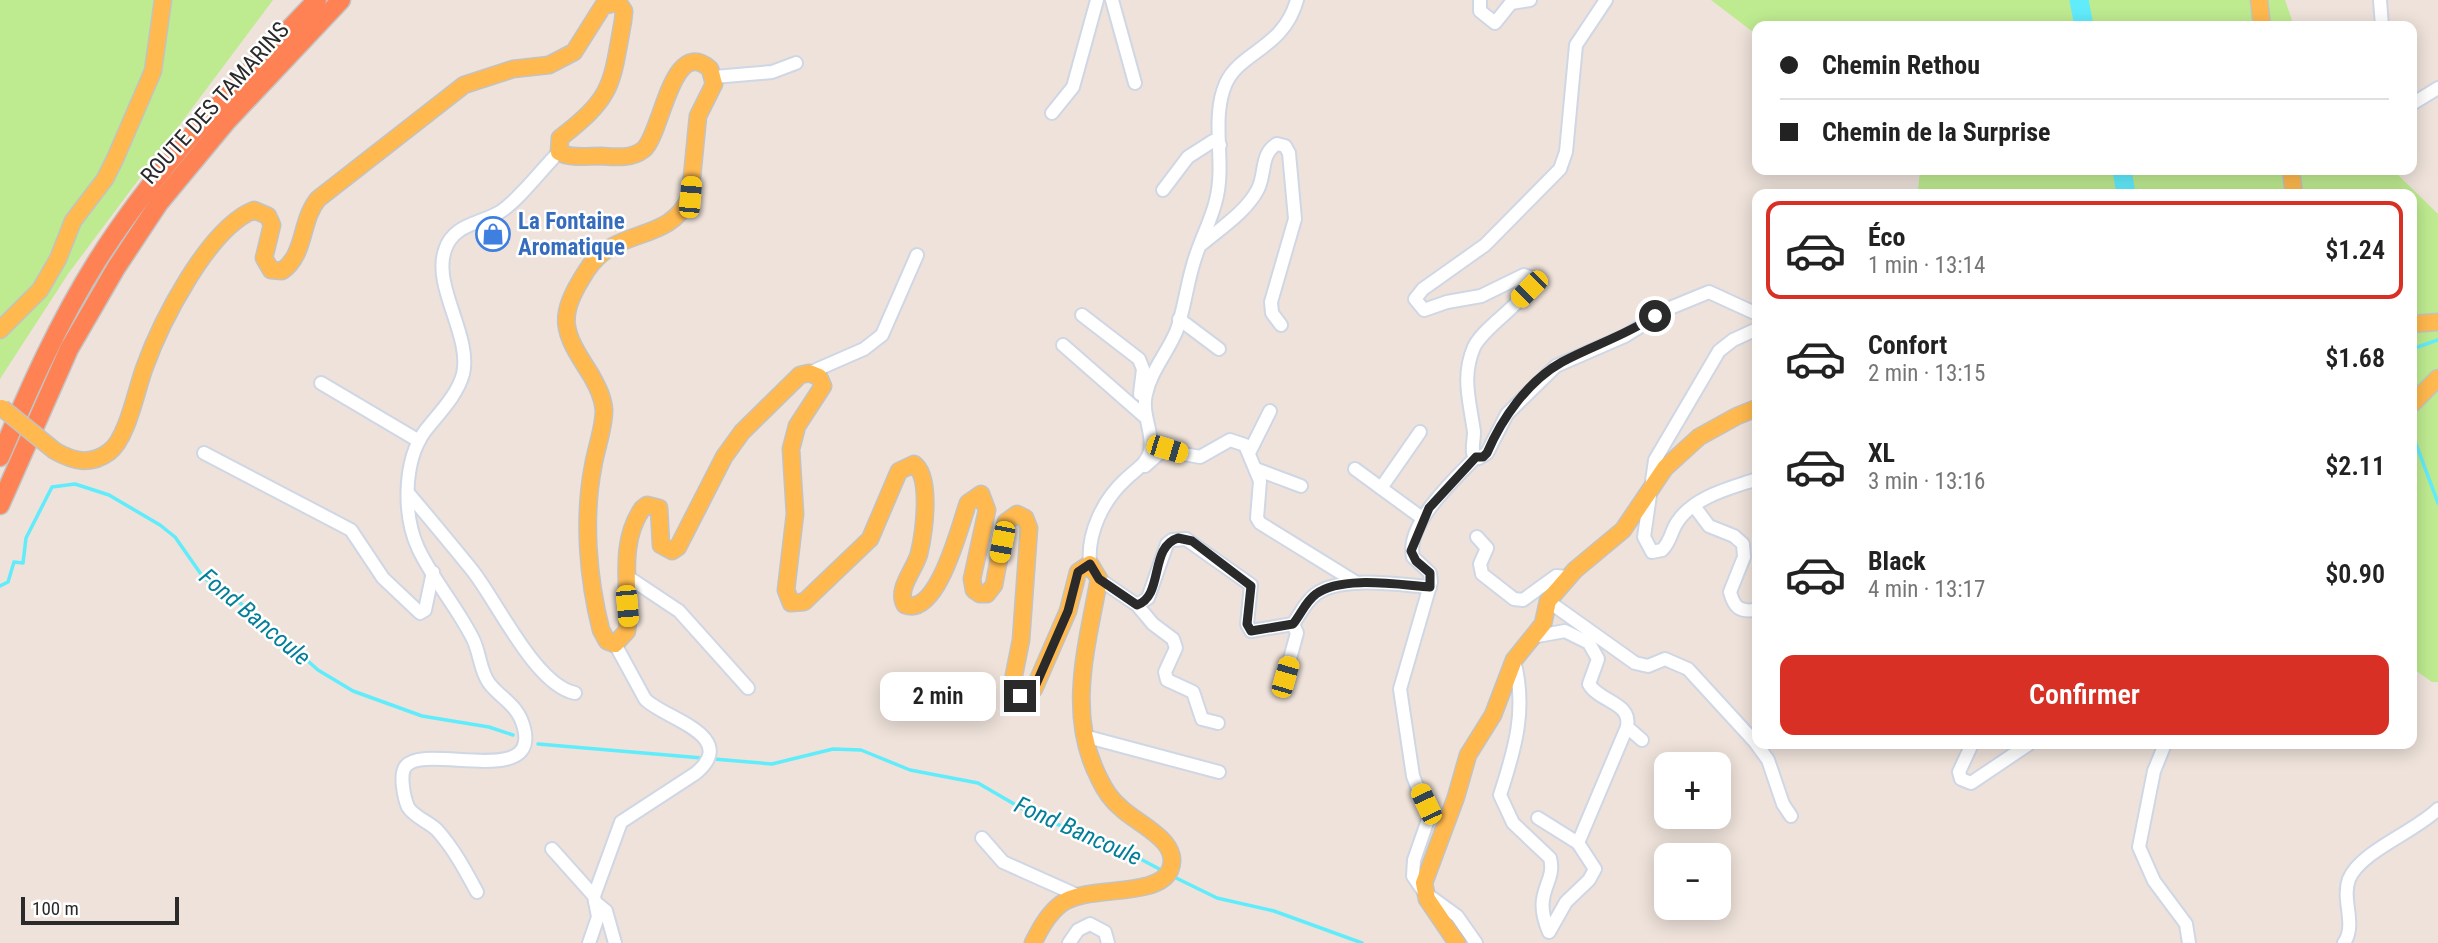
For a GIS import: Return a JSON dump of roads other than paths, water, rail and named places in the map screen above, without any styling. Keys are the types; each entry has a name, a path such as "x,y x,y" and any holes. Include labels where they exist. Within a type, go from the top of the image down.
{"highway":[{"name":"ROUTE DES TAMARINS","path":"0,457 56,332 97,260 144,192 235,85 317,0"},
{"name":"ROUTE DES TAMARINS","path":"0,505 69,349 116,268 159,203 227,121 341,0"}],"main road":[{"path":"0,330 40,290 58,259 73,221 105,179 115,159 153,71 163,0"},
{"path":"2259,0 2261,21"},
{"path":"1,407 55,451 74,462 92,460 110,452 120,440 145,366 199,261 237,219 254,210 268,216 272,225 264,258 271,270 282,271 296,257 304,222 318,199 464,85 513,69 548,65 573,52 603,6 618,2 624,11 623,21 609,88 597,107 560,138 559,152 572,156 628,157 637,154 645,149 656,132 672,80 678,71 686,65 700,63 710,69 714,84 698,116 690,197 685,208 670,223 627,237 596,257 566,311 565,328 573,349 598,388 604,408 593,466 588,543 601,630 607,641 615,644 623,640 627,631 627,554 642,509 647,505 659,508 661,545 672,551 678,547 724,457 742,432 800,375 809,373 819,377 823,386 797,426 790,449 795,514 786,590 791,603 804,601 863,548 876,529 898,471 914,464 920,469 925,482 922,541 913,571 902,589 905,605 918,605 934,591 948,562 968,503 974,496 981,494 987,510 972,579 974,590 980,594 987,594 994,584 1006,522 1010,516 1017,513 1024,518 1029,528 1021,640 1013,680 1020,696 1034,689 1068,611 1078,572 1090,564 1099,579 1079,691 1084,736 1105,790 1131,817 1160,838 1172,859 1164,878 1150,886 1079,895 1062,903 1048,917 1033,943"},
{"path":"2417,324 2438,322"},
{"path":"2417,399 2438,379"},
{"path":"1457,943 1424,892 1427,875 1456,797 1464,765 1497,708 1514,660 1542,624 1548,601 1568,578 1623,530 1665,468 1699,437 1737,415 1752,410"}],"street":[{"path":"1052,113 1073,88 1097,0"},
{"path":"1112,0 1135,83"},
{"path":"1144,412 1151,378 1175,334 1198,247 1217,197 1220,111 1227,82 1278,36 1297,0"},
{"path":"1480,0 1480,11 1494,23 1511,3 1530,0"},
{"path":"1476,457 1466,390 1468,366 1481,336 1529,289 1532,278 1524,275 1481,296 1447,302 1424,310 1415,299 1423,289 1485,245 1560,169 1566,152 1576,45 1606,0"},
{"path":"2380,0 2382,21"},
{"path":"714,77 772,72 796,63"},
{"path":"2417,101 2438,88"},
{"path":"1163,190 1197,150 1213,141 1220,145"},
{"path":"1198,247 1250,200 1259,188 1269,150 1277,144 1285,146 1289,153 1295,219 1271,302 1272,313 1281,325"},
{"path":"477,892 448,843 408,806 403,770 406,764 421,759 500,762 521,748 525,740 524,728 505,695 491,686 486,678 472,637 418,548 412,529 409,494 413,455 418,441 454,393 464,371 464,357 446,282 444,251 458,232 467,225 500,212 559,152"},
{"path":"809,373 864,349 882,335 917,255"},
{"path":"1476,943 1457,916 1416,883 1413,869 1429,824 1429,812 1413,776 1401,689 1430,587 1430,573 1416,561 1411,551 1423,518 1476,457 1483,457 1487,453 1496,432 1522,397 1562,362 1625,335 1670,308 1704,293 1716,295 1752,313"},
{"path":"1082,315 1139,359 1143,369 1139,390 1151,448 1148,458 1136,471"},
{"path":"1180,319 1219,349"},
{"path":"1752,332 1732,340 1719,351 1655,460 1644,537 1652,552 1667,546 1676,523 1694,506 1723,491 1752,481"},
{"path":"1063,345 1144,412"},
{"path":"320,383 418,441"},
{"path":"1250,451 1270,411"},
{"path":"1381,488 1420,432"},
{"path":"1090,564 1091,541 1101,513 1121,483 1167,449 1200,457 1223,443 1236,440 1250,451 1256,469 1261,489 1257,509 1259,523 1357,583"},
{"path":"204,453 351,530 383,578 420,613 425,610 433,572"},
{"path":"1256,469 1301,485"},
{"path":"1355,469 1423,518"},
{"path":"409,494 473,571 540,668 558,686 575,692"},
{"path":"1694,506 1709,526 1734,536 1743,544 1744,558 1730,592 1737,608 1744,612 1752,611"},
{"path":"1477,537 1487,548 1480,564 1482,574 1514,599 1523,600 1556,576 1568,578"},
{"path":"1137,605 1148,598 1167,544 1172,540 1185,538 1251,586 1249,629 1293,624 1314,595 1323,589 1357,583 1430,587"},
{"path":"625,575 679,611 748,688"},
{"path":"1099,579 1137,605 1153,624 1174,639 1176,648 1165,672 1167,680 1193,692 1202,719 1218,723"},
{"path":"1548,601 1635,663 1648,666 1665,659 1672,660 1688,670 1752,740"},
{"path":"1285,677 1297,633 1293,624"},
{"path":"1532,637 1565,631 1590,643 1598,659 1589,684 1595,693 1623,708 1628,718 1627,727 1578,843"},
{"path":"589,943 598,917 594,899 621,822 703,767 708,751 706,742 694,728 651,706 615,644"},
{"path":"1514,660 1522,701 1518,738 1500,795 1514,823 1550,858 1551,871 1541,895 1541,909 1549,932 1566,902 1589,880 1595,869 1578,843 1538,818"},
{"path":"1627,727 1642,740"},
{"path":"1084,736 1219,772"},
{"path":"1760,749 1791,816"},
{"path":"1970,749 1959,772 1961,779 1972,783 2022,749"},
{"path":"2163,749 2154,771 2139,847 2154,881 2186,924 2189,943"},
{"path":"2344,943 2349,930 2346,891 2354,870 2438,809"},
{"path":"982,838 1003,862 1079,895"},
{"path":"552,849 606,911 615,943"},
{"path":"1069,943 1078,930 1090,924 1105,932 1108,943"}],"waterway":[{"path":"2079,0 2083,21"},
{"path":"2123,175 2125,189"},
{"path":"2417,347 2438,340"},
{"path":"2417,446 2438,503"},
{"name":"Fond Bancoule","path":"0,586 8,582 14,562 23,563 26,538 52,487 75,484 109,495 160,525 175,537 203,577 254,613 318,670 353,691 422,716 489,727 513,735"},
{"name":"Fond Bancoule","path":"538,744 772,764 833,749 861,750 910,770 978,783 1040,819 1101,838 1163,871"},
{"name":"Fond Bancoule","path":"1170,875 1217,898 1274,911 1362,943"}],"place":[{"name":"La Fontaine Aromatique","path":"493,234"}]}
